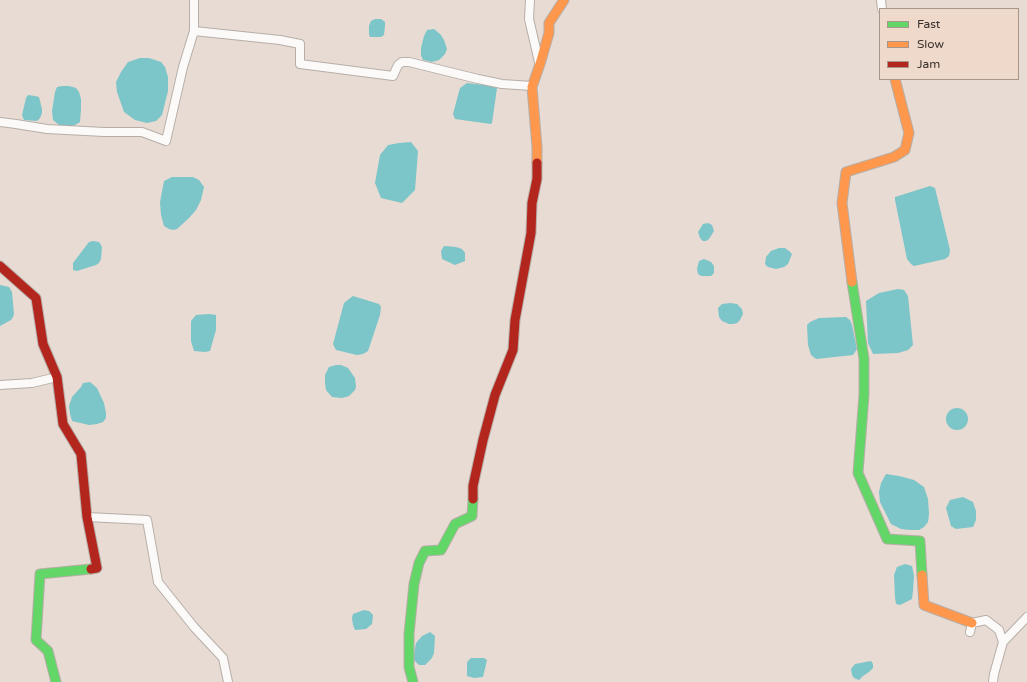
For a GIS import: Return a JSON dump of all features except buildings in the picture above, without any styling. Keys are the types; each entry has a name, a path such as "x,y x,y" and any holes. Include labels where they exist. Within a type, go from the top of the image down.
{"street":[{"path":"0,122 47,129 142,132 166,141 183,67 194,31 194,0"},
{"path":"530,0 529,19 540,64"},
{"path":"413,682 410,667 408,634 414,584 419,563 425,551 441,550 455,524 472,516 474,486 483,440 495,396 513,350 515,320 531,233 532,203 537,179 537,148 532,86 549,33 549,23 564,0"},
{"path":"194,31 280,40 300,44 300,64 393,76 398,65 402,62 409,62 478,80 502,84 532,86"},
{"path":"895,80 909,133 905,150 894,157 846,172 842,203 864,359 864,395 858,473 887,539 920,541 924,605 971,628 986,620 999,630 1003,642"},
{"path":"0,266 36,298 42,344 57,378 63,424 81,454 87,517 97,568 40,574 36,640 48,651 56,682"},
{"path":"0,385 32,383 57,378"},
{"path":"87,517 147,520 158,582 194,626 223,658 228,682"},
{"path":"993,682 1003,642 1027,617"}],"water":[{"path":"381,19 385,22 384,35 381,37 370,37 369,34 369,26 371,21"},
{"path":"434,29 441,35 447,49 445,54 439,60 432,62 423,60 421,48 427,30"},
{"path":"140,58 149,58 161,62 165,67 168,77 168,91 162,115 156,121 147,123 135,120 124,112 117,92 116,82 121,72 128,62"},
{"path":"467,83 493,86 497,88 491,124 455,119 453,114 460,88"},
{"path":"62,86 76,88 81,99 80,122 69,127 59,125 53,120 52,111 55,92 57,87"},
{"path":"28,95 39,97 42,113 37,121 24,120 22,115"},
{"path":"411,142 418,151 415,190 402,203 381,198 375,183 380,155 388,145"},
{"path":"172,177 193,177 199,180 204,187 201,200 196,210 177,229 173,230 164,226 160,202 164,181"},
{"path":"930,186 935,188 950,250 949,256 945,259 914,266 907,259 895,197"},
{"path":"708,223 712,225 714,231 709,239 703,241 698,232 703,224"},
{"path":"89,242 99,242 102,247 101,259 99,263 77,271 73,270 73,263"},
{"path":"444,246 462,249 465,253 465,261 455,265 442,259 441,251"},
{"path":"779,248 785,248 792,254 788,264 784,267 776,269 768,267 765,264 766,257 771,251"},
{"path":"704,259 711,262 714,266 714,273 711,276 701,276 698,274 697,269 699,261"},
{"path":"0,285 9,287 12,292 14,314 11,320 0,326"},
{"path":"898,289 904,290 908,296 913,345 908,350 898,353 873,354 868,343 866,301 879,293"},
{"path":"353,296 379,304 381,307 380,315 368,351 357,355 336,350 333,344 344,303"},
{"path":"722,304 737,304 742,309 743,314 737,323 733,324 722,321 719,317 718,308"},
{"path":"196,315 216,315 216,330 210,351 194,351 191,341 191,321"},
{"path":"846,317 850,320 852,325 857,349 853,355 816,359 811,355 808,345 807,325 819,318"},
{"path":"341,365 348,368 355,378 355,390 349,396 342,398 332,397 326,390 325,375 329,367"},
{"path":"90,382 97,388 104,403 106,418 103,422 89,425 72,421 69,406 72,397 83,383"},
{"path":"957,408 965,411 968,419 965,427 957,430 949,427 946,419 949,411"},
{"path":"886,474 914,480 924,487 928,499 929,514 928,522 924,527 919,530 910,530 901,529 891,524 880,502 879,492 881,483"},
{"path":"963,497 973,502 976,511 976,520 973,527 956,529 951,526 946,508 950,500"},
{"path":"905,564 912,566 914,576 913,591 912,599 900,605 896,604 894,575 897,567"},
{"path":"364,610 369,611 373,615 372,624 366,629 355,630 352,618 353,614"},
{"path":"430,632 435,636 434,653 432,658 425,665 419,665 413,659 416,643 422,636"},
{"path":"471,658 484,658 487,660 483,677 474,678 467,676 467,662"},
{"path":"871,661 873,668 869,672 859,680 854,678 851,669 855,664"}],"traffic: fast":[{"path":"852,282 864,359 864,395 858,473 887,539 920,541 922,575"},
{"path":"413,682 409,667 409,634 414,584 419,563 425,551 441,550 455,524 472,516 473,499"},
{"path":"56,682 48,651 36,640 40,574 91,569"}],"traffic: slow":[{"path":"537,163 532,87 549,33 549,23 564,0"},
{"path":"852,282 842,203 846,172 894,157 905,150 909,133 895,80"},
{"path":"922,575 924,605 972,623"}],"traffic: jam":[{"path":"473,499 473,486 495,395 513,350 515,320 531,233 532,203 537,179 537,163"},
{"path":"0,266 36,298 43,344 57,377 63,424 81,454 87,517 97,568 91,569"}]}
